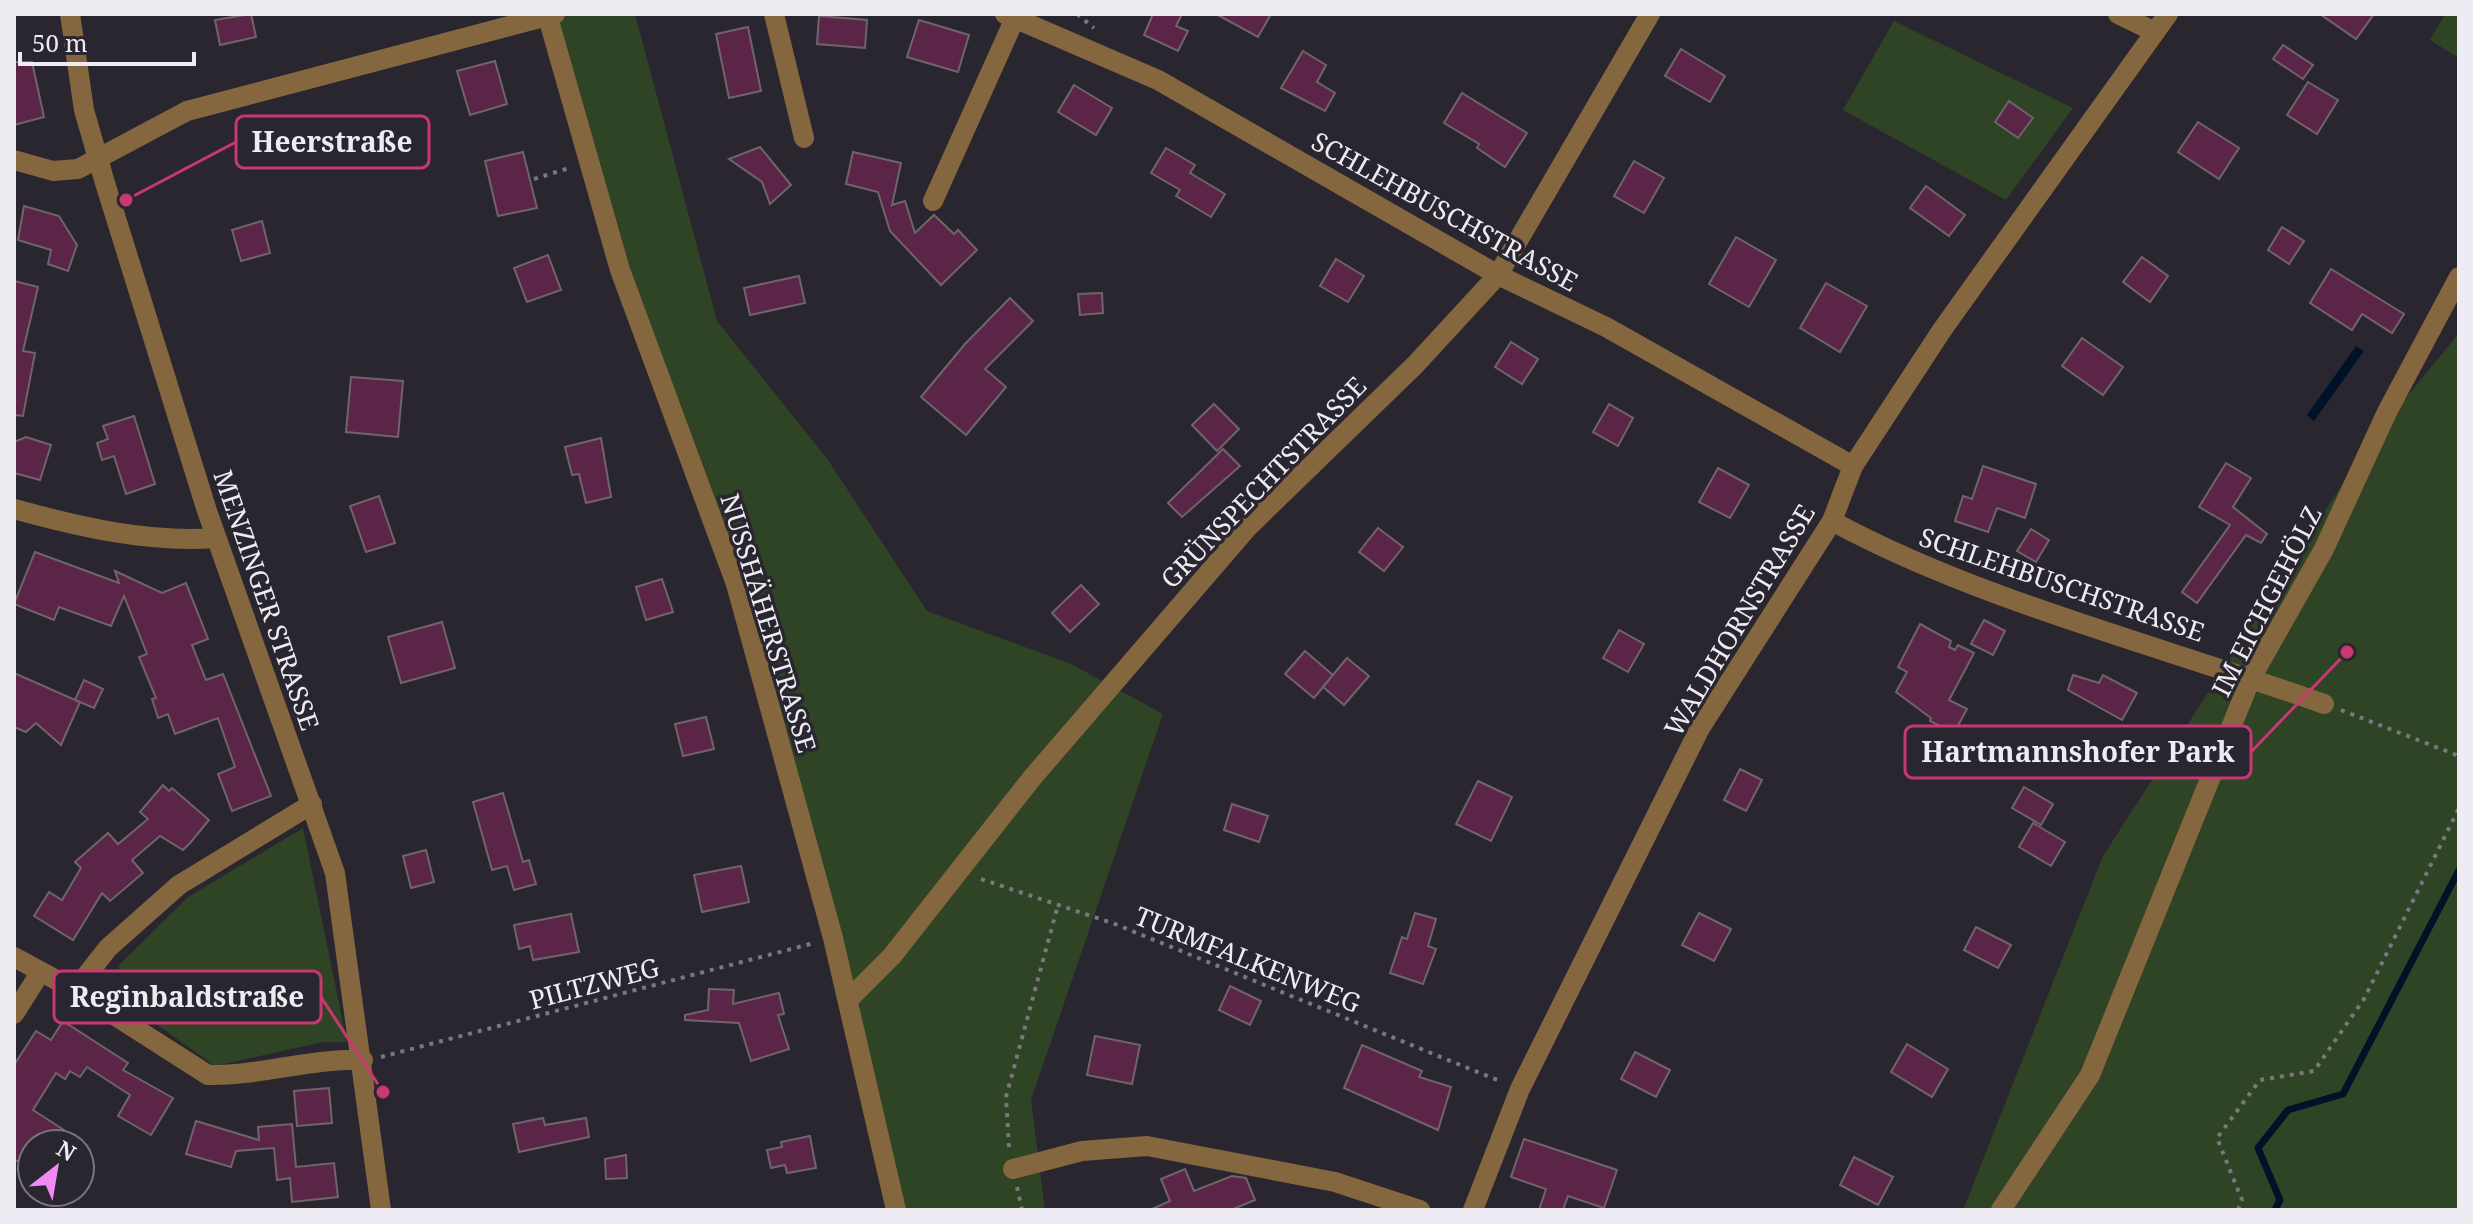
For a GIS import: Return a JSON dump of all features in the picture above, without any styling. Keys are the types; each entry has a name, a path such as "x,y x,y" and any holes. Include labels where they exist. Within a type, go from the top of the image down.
{"street":[{"name":"MENZINGER STRASSE","path":"70,14 84,110 216,538 335,873 363,1060 381,1210"},
{"path":"774,14 804,138"},
{"name":"GRÜNSPECHTSTRASSE","path":"848,1000 892,956 1109,685 1248,527 1415,365 1498,275 1650,14"},
{"path":"2118,14 2155,32"},
{"name":"WALDHORNSTRASSE","path":"1473,1210 1520,1089 1700,728 1832,521 1853,466 1942,330 2168,14"},
{"path":"14,160 53,171 78,169 187,111 550,15"},
{"name":"NUSSHÄHERSTRASSE","path":"550,15 620,270 736,584 833,938 896,1210"},
{"path":"933,201 1010,16"},
{"name":"SCHLEHBUSCHSTRASSE","path":"1010,16 1158,80 1498,275 1606,327 1853,466"},
{"name":"IM EICHGEHÖLZ","path":"2001,1210 2090,1075 2251,678 2324,549 2387,412 2459,277"},
{"path":"14,509 99,530 181,540 216,538"},
{"name":"SCHLEHBUSCHSTRASSE","path":"1832,521 1878,546 2031,604 2324,704"},
{"path":"75,990 108,948 179,885 312,804"},
{"path":"14,957 75,990 208,1075 228,1075 332,1059 363,1060"},
{"path":"14,1014 40,973"},
{"path":"1013,1169 1082,1151 1147,1146 1335,1182 1420,1210"}],"path":[{"path":"534,179 561,171"},
{"path":"2324,704 2459,756"},
{"path":"2238,1210 2242,1200 2217,1138 2260,1080 2314,1071 2364,999 2459,808"},
{"name":"TURMFALKENWEG","path":"959,872 1115,924 1520,1089"},
{"path":"1022,1210 1007,1139 1006,1097 1058,905"},
{"name":"PILTZWEG","path":"363,1060 833,938"}],"green space":[{"path":"555,14 635,14 717,321 828,460 927,611 1071,664 1163,714 1031,1100 1045,1210 896,1210 736,584 620,270"},
{"path":"2445,14 2459,14 2459,58 2430,40"},
{"path":"1894,21 2073,108 2006,200 1843,110"},
{"path":"2459,333 2459,1210 1963,1210 2103,856 2366,447"},
{"path":"303,828 347,1042 323,1042 215,1066 127,1003 118,966 188,897"}],"water":[{"path":"2356,346 2364,351 2314,421 2307,415"}],"building":[{"path":"251,14 256,37 220,45 215,20"},
{"path":"1153,14 1182,14 1176,26 1188,31 1178,51 1144,35"},
{"path":"1216,14 1271,14 1258,37"},
{"path":"2320,14 2374,14 2356,39"},
{"path":"819,16 867,20 865,48 817,44"},
{"path":"919,20 969,35 958,72 907,57"},
{"path":"748,27 761,91 729,98 716,34"},
{"path":"2283,45 2313,65 2303,79 2273,59"},
{"path":"1681,49 1725,76 1710,102 1665,76"},
{"path":"1303,51 1326,65 1317,82 1335,93 1325,111 1281,88"},
{"path":"495,61 507,104 470,115 457,71"},
{"path":"14,62 32,62 44,117 14,125"},
{"path":"2308,82 2338,100 2317,134 2287,115"},
{"path":"1074,85 1112,108 1096,135 1058,112"},
{"path":"1462,93 1527,133 1505,167 1477,148 1479,144 1444,123"},
{"path":"2009,101 2033,118 2018,138 1995,122"},
{"path":"2198,122 2239,148 2219,179 2178,152"},
{"path":"760,147 791,185 770,204 762,182 729,159"},
{"path":"1166,148 1195,165 1190,173 1225,194 1211,217 1176,196 1180,190 1151,173"},
{"path":"523,152 537,208 498,216 485,161"},
{"path":"853,152 901,163 892,205 905,201 915,233 934,215 954,234 958,230 977,250 941,285 890,231 878,192 846,184"},
{"path":"1634,161 1664,178 1644,213 1614,196"},
{"path":"1926,186 1965,215 1949,236 1910,208"},
{"path":"24,206 59,216 77,245 68,271 48,264 51,250 18,240"},
{"path":"262,221 270,253 241,261 232,230"},
{"path":"2282,227 2304,241 2289,264 2268,250"},
{"path":"1736,237 1776,260 1749,307 1709,284"},
{"path":"548,255 561,290 527,302 514,268"},
{"path":"2142,257 2168,276 2150,302 2123,282"},
{"path":"1336,259 1364,276 1348,302 1320,286"},
{"path":"2331,269 2404,314 2392,333 2362,314 2352,330 2310,303"},
{"path":"799,276 805,303 750,315 744,288"},
{"path":"14,281 38,287 23,351 35,353 23,416 14,415"},
{"path":"1826,283 1867,306 1840,352 1800,328"},
{"path":"1102,293 1103,313 1080,315 1078,294"},
{"path":"1010,298 1033,321 985,369 1006,387 966,435 921,397 965,344"},
{"path":"2082,338 2123,367 2103,395 2062,366"},
{"path":"1511,342 1538,359 1522,384 1495,367"},
{"path":"351,377 403,381 398,437 346,432"},
{"path":"1214,404 1239,429 1217,451 1192,425"},
{"path":"1609,404 1633,418 1618,446 1593,432"},
{"path":"134,416 155,484 126,494 114,456 102,460 97,443 108,439 103,426"},
{"path":"26,437 51,445 40,480 14,473 14,442"},
{"path":"601,438 611,497 586,503 579,474 572,475 565,447"},
{"path":"1223,449 1240,466 1182,517 1168,503"},
{"path":"2226,463 2251,478 2233,507 2267,534 2261,543 2246,535 2197,603 2182,592 2230,525 2199,507"},
{"path":"1983,466 2036,484 2025,518 1997,508 1988,532 1955,521 1963,496 1972,499"},
{"path":"1718,468 1749,485 1730,518 1699,502"},
{"path":"379,496 395,543 366,552 350,506"},
{"path":"1378,528 1403,547 1384,571 1359,552"},
{"path":"2031,529 2049,540 2036,562 2017,551"},
{"path":"35,552 119,583 115,571 162,593 186,583 208,639 192,645 206,680 223,674 271,796 232,811 218,774 235,767 218,718 175,734 168,714 158,718 152,699 156,698 139,657 147,654 124,596 111,626 59,607 54,620 14,604"},
{"path":"662,579 673,612 646,620 636,587"},
{"path":"1081,585 1099,604 1070,632 1052,613"},
{"path":"1984,620 2005,631 1993,655 1971,644"},
{"path":"442,622 455,668 401,683 388,637"},
{"path":"1920,624 1951,641 1949,647 1955,650 1958,645 1974,653 1949,700 1967,709 1954,733 1930,721 1931,718 1896,692 1907,672 1898,667"},
{"path":"1619,630 1644,644 1628,672 1603,658"},
{"path":"1305,651 1333,675 1314,698 1285,674"},
{"path":"1347,658 1369,676 1344,705 1323,687"},
{"path":"14,673 75,700 84,680 103,689 94,708 80,702 61,745 36,723 26,732 14,727"},
{"path":"2073,675 2099,683 2103,675 2137,693 2122,720 2068,690"},
{"path":"706,717 714,749 683,756 675,724"},
{"path":"1740,769 1762,780 1746,811 1724,800"},
{"path":"1478,781 1512,797 1491,841 1456,824"},
{"path":"163,785 169,791 172,788 209,820 190,843 183,850 160,836 132,860 143,873 110,901 102,893 73,940 34,916 49,892 62,900 81,868 75,862 108,833 118,844 148,819 140,812"},
{"path":"2024,787 2053,804 2041,825 2012,808"},
{"path":"503,793 523,862 529,860 536,884 514,890 507,866 492,870 473,802"},
{"path":"1232,804 1268,816 1259,842 1224,830"},
{"path":"2033,823 2065,842 2051,866 2019,847"},
{"path":"426,850 434,882 411,888 403,856"},
{"path":"741,866 749,902 702,912 694,875"},
{"path":"1415,913 1436,919 1428,946 1436,949 1423,984 1390,973 1402,937 1407,939"},
{"path":"1699,913 1731,929 1714,961 1682,945"},
{"path":"571,914 579,952 533,960 530,946 519,949 514,925"},
{"path":"1976,927 2011,945 1998,968 1964,950"},
{"path":"1230,986 1261,1001 1250,1025 1219,1010"},
{"path":"709,989 734,990 733,1004 779,993 784,1014 778,1015 789,1049 751,1061 739,1023 685,1020 685,1015 708,1010"},
{"path":"63,1021 128,1063 123,1070 173,1098 151,1135 118,1116 130,1095 87,1067 80,1077 70,1071 65,1079 56,1073 33,1110 61,1128 16,1128 16,1160 14,1159 14,1065 36,1031 51,1040"},
{"path":"1095,1036 1140,1045 1132,1084 1087,1075"},
{"path":"1907,1044 1948,1069 1932,1097 1891,1072"},
{"path":"1362,1045 1422,1071 1419,1077 1451,1087 1438,1130 1344,1088"},
{"path":"1635,1052 1670,1070 1656,1097 1621,1079"},
{"path":"329,1088 332,1123 297,1126 294,1091"},
{"path":"543,1118 545,1125 586,1118 589,1137 519,1152 513,1124"},
{"path":"196,1121 259,1140 258,1127 292,1124 296,1167 334,1163 338,1197 292,1202 290,1178 277,1180 274,1148 236,1151 231,1167 186,1154"},
{"path":"810,1136 816,1168 787,1173 785,1165 771,1168 767,1150 782,1147 781,1142"},
{"path":"1524,1139 1617,1170 1604,1208 1568,1196 1563,1210 1539,1210 1546,1189 1511,1177"},
{"path":"626,1155 627,1178 606,1179 605,1159"},
{"path":"1854,1157 1893,1177 1878,1205 1840,1185"},
{"path":"1185,1169 1194,1191 1232,1176 1246,1178 1255,1200 1231,1210 1150,1210 1170,1201 1161,1179"}],"waterway":[{"path":"2275,1210 2280,1200 2258,1148 2288,1110 2343,1094 2459,870"}],"place":[{"name":"Heerstraße","path":"126,200"},
{"name":"Hartmannshofer Park","path":"2347,652"},
{"name":"Reginbaldstraße","path":"383,1092"}]}
